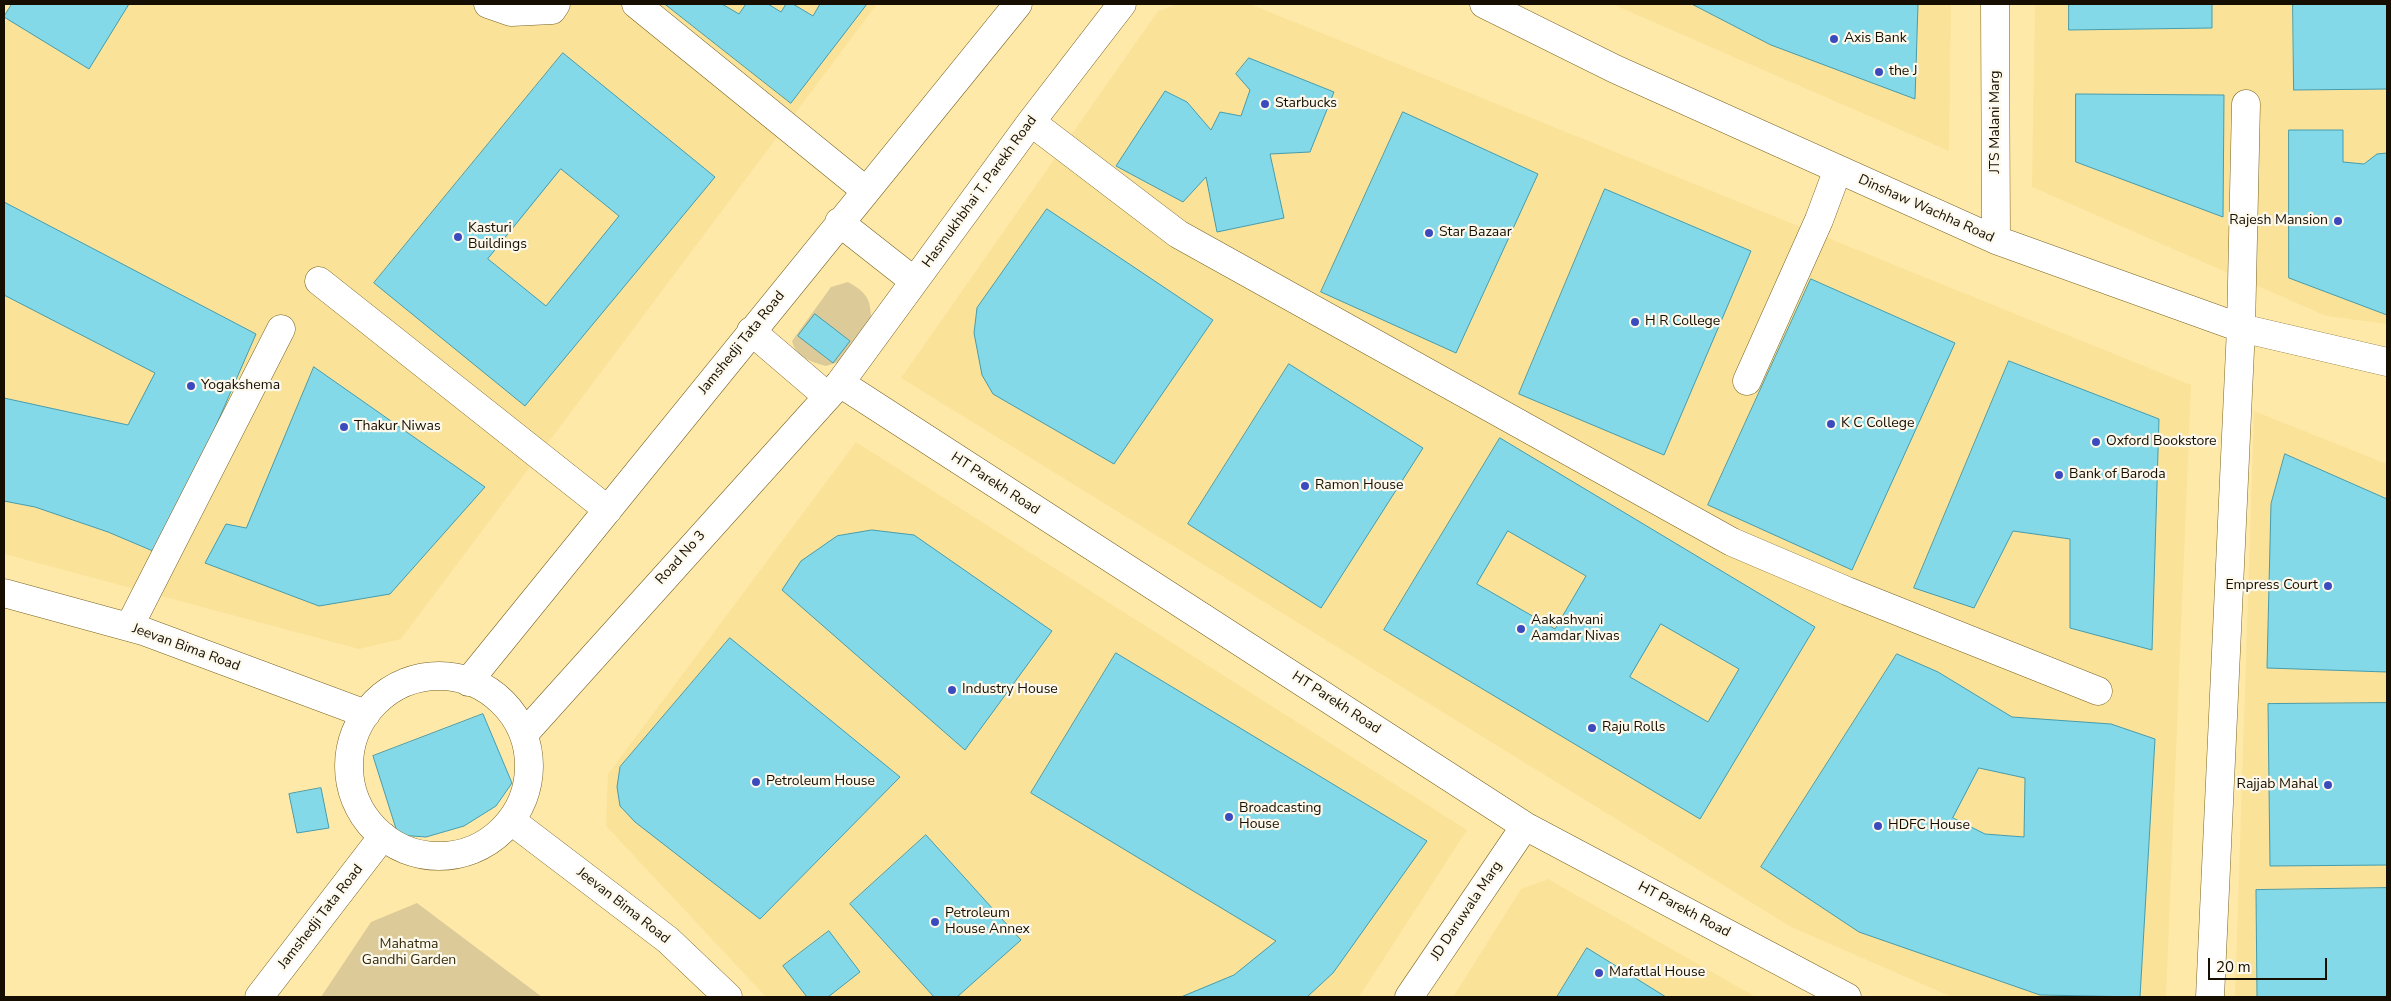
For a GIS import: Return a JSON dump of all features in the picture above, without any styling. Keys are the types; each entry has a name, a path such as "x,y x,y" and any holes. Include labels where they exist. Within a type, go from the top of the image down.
{"street":[{"path":"488,4 511,12 552,10 556,4"},
{"path":"636,4 865,190"},
{"name":"Jamshedji Tata Road","path":"468,682 839,222 1018,4"},
{"name":"Hasmukhbhai T. Parekh Road","path":"833,390 1031,122 1122,4"},
{"name":"Dinshaw Wachha Road","path":"1484,4 1615,68 1996,240 2241,328 2387,362"},
{"name":"JTS Malani Marg","path":"1995,4 1996,240"},
{"path":"2210,997 2241,328 2246,104"},
{"path":"1031,122 1178,234 1732,542 1847,591 2098,692"},
{"path":"1747,381 1819,220 1838,169"},
{"path":"839,222 914,281"},
{"path":"319,281 608,510"},
{"path":"129,627 281,330"},
{"name":"HT Parekh Road","path":"751,332 833,390 1526,826 1847,997"},
{"name":"Road No 3","path":"524,734 833,390"},
{"name":"Jeevan Bima Road","path":"4,593 129,627 366,714"},
{"path":"424,677 455,678 468,682 484,688 508,708 524,734 529,765 525,792 514,822 494,837 470,851 442,857 414,853 388,841 366,820 352,793 348,763 354,732 371,707 395,687 424,677"},
{"name":"Jeevan Bima Road","path":"514,822 668,940 728,997"},
{"name":"JD Daruwala Marg","path":"1409,997 1526,826"},
{"name":"Jamshedji Tata Road","path":"259,997 383,836"}],"shaded area":[{"path":"17,4 877,4 401,639 359,649 4,554 4,26"},
{"path":"1178,4 1250,4 2191,385 2166,997 1952,997 1791,927 901,378 1158,11"},
{"path":"1612,4 1951,4 1949,151"},
{"path":"2035,4 2387,4 2387,324 2326,316 2032,187"},
{"path":"2254,411 2387,464 2387,997 2235,997"},
{"path":"856,442 1467,830 1359,997 766,997 606,826 608,774"},
{"path":"1548,879 1756,997 1453,997 1521,889"}],"green space":[{"path":"848,282 866,296 870,306 872,328 848,359 826,366 810,361 797,351 792,341 831,287"},
{"name":"Mahatma Gandhi Garden","path":"417,903 542,997 321,997 371,922"}],"building":[{"path":"12,4 129,4 89,69 4,17"},
{"path":"665,4 722,4 739,14 746,4 768,4 781,12 786,4 793,4 813,16 820,4 867,4 791,103"},
{"name":"the J","path":"1692,4 1918,4 1915,99 1771,45"},
{"path":"2069,4 2212,4 2212,28 2069,30"},
{"path":"2293,4 2387,4 2387,89 2294,90"},
{"name":"Kasturi Buildings","path":"563,53 715,177 525,406 374,283","holes":["561,169 619,216 546,306 488,259"]},
{"path":"1249,58 1334,92 1310,152 1270,154 1284,218 1217,232 1206,177 1183,202 1116,166 1165,91 1187,102 1211,130 1220,112 1241,116 1250,90 1236,74"},
{"path":"2076,94 2224,95 2223,217 2076,162"},
{"name":"Star Bazaar","path":"1403,112 1538,174 1456,353 1321,292"},
{"name":"Rajesh Mansion","path":"2289,130 2343,130 2343,162 2364,164 2377,154 2387,153 2387,315 2289,278"},
{"name":"H R College","path":"1605,189 1751,251 1664,455 1519,394"},
{"name":"Yogakshema","path":"4,202 256,334 160,554 108,532 35,507 4,501 4,398 128,425 155,373 4,295"},
{"path":"1047,209 1213,320 1114,464 993,394 982,375 974,333 977,308"},
{"name":"K C College","path":"1811,279 1955,343 1852,570 1708,505"},
{"path":"815,314 850,341 833,363 798,336"},
{"name":"Bank of Baroda","path":"2009,361 2159,419 2152,650 2070,628 2070,539 2013,531 1974,608 1914,588"},
{"name":"Ramon House","path":"1289,364 1423,448 1321,608 1188,524"},
{"name":"Thakur Niwas","path":"314,367 485,487 390,594 319,606 205,563 226,524 246,528"},
{"name":"Aakashvani Aamdar Nivas","path":"1500,438 1815,627 1700,819 1384,630","holes":["1508,531 1586,576 1555,629 1477,584","1661,624 1739,669 1708,722 1630,677"]},
{"name":"Empress Court","path":"2285,454 2387,499 2387,672 2267,668 2271,504"},
{"name":"Industry House","path":"872,530 914,535 1052,631 965,750 782,590 801,561 837,536"},
{"name":"Petroleum House","path":"730,638 900,777 760,919 635,822 620,806 617,787 620,767"},
{"name":"Broadcasting House","path":"1116,653 1427,841 1333,973 1307,997 1181,997 1234,975 1276,941 1031,793"},
{"name":"HDFC House","path":"1897,654 1938,672 2012,717 2111,724 2155,739 2140,997 2040,995 1859,932 1761,867","holes":["1979,768 2025,778 2024,837 1985,834 1953,818"]},
{"name":"Rajjab Mahal","path":"2387,703 2387,865 2270,866 2268,704"},
{"path":"483,714 512,783 496,806 464,826 426,837 398,835 373,756"},
{"path":"321,788 329,828 297,833 289,794"},
{"name":"Petroleum House Annex","path":"926,835 1021,940 957,997 934,997 850,904"},
{"path":"2387,888 2387,997 2257,997 2256,890"},
{"path":"829,931 860,972 828,997 807,997 783,966"},
{"name":"Mafatlal House","path":"1587,948 1666,997 1557,997"}],"place":[{"name":"Axis Bank","path":"1834,39"},
{"name":"the J","path":"1879,72"},
{"name":"Starbucks","path":"1265,104"},
{"name":"Rajesh Mansion","path":"2338,221"},
{"name":"Star Bazaar","path":"1429,233"},
{"name":"Kasturi Buildings","path":"458,237"},
{"name":"H R College","path":"1635,322"},
{"name":"Yogakshema","path":"191,386"},
{"name":"K C College","path":"1831,424"},
{"name":"Thakur Niwas","path":"344,427"},
{"name":"Oxford Bookstore","path":"2096,442"},
{"name":"Bank of Baroda","path":"2059,475"},
{"name":"Ramon House","path":"1305,486"},
{"name":"Empress Court","path":"2328,586"},
{"name":"Aakashvani Aamdar Nivas","path":"1521,629"},
{"name":"Industry House","path":"952,690"},
{"name":"Raju Rolls","path":"1592,728"},
{"name":"Petroleum House","path":"756,782"},
{"name":"Rajjab Mahal","path":"2328,785"},
{"name":"Broadcasting House","path":"1229,817"},
{"name":"HDFC House","path":"1878,826"},
{"name":"Petroleum House Annex","path":"935,922"},
{"name":"Mafatlal House","path":"1599,973"}]}
